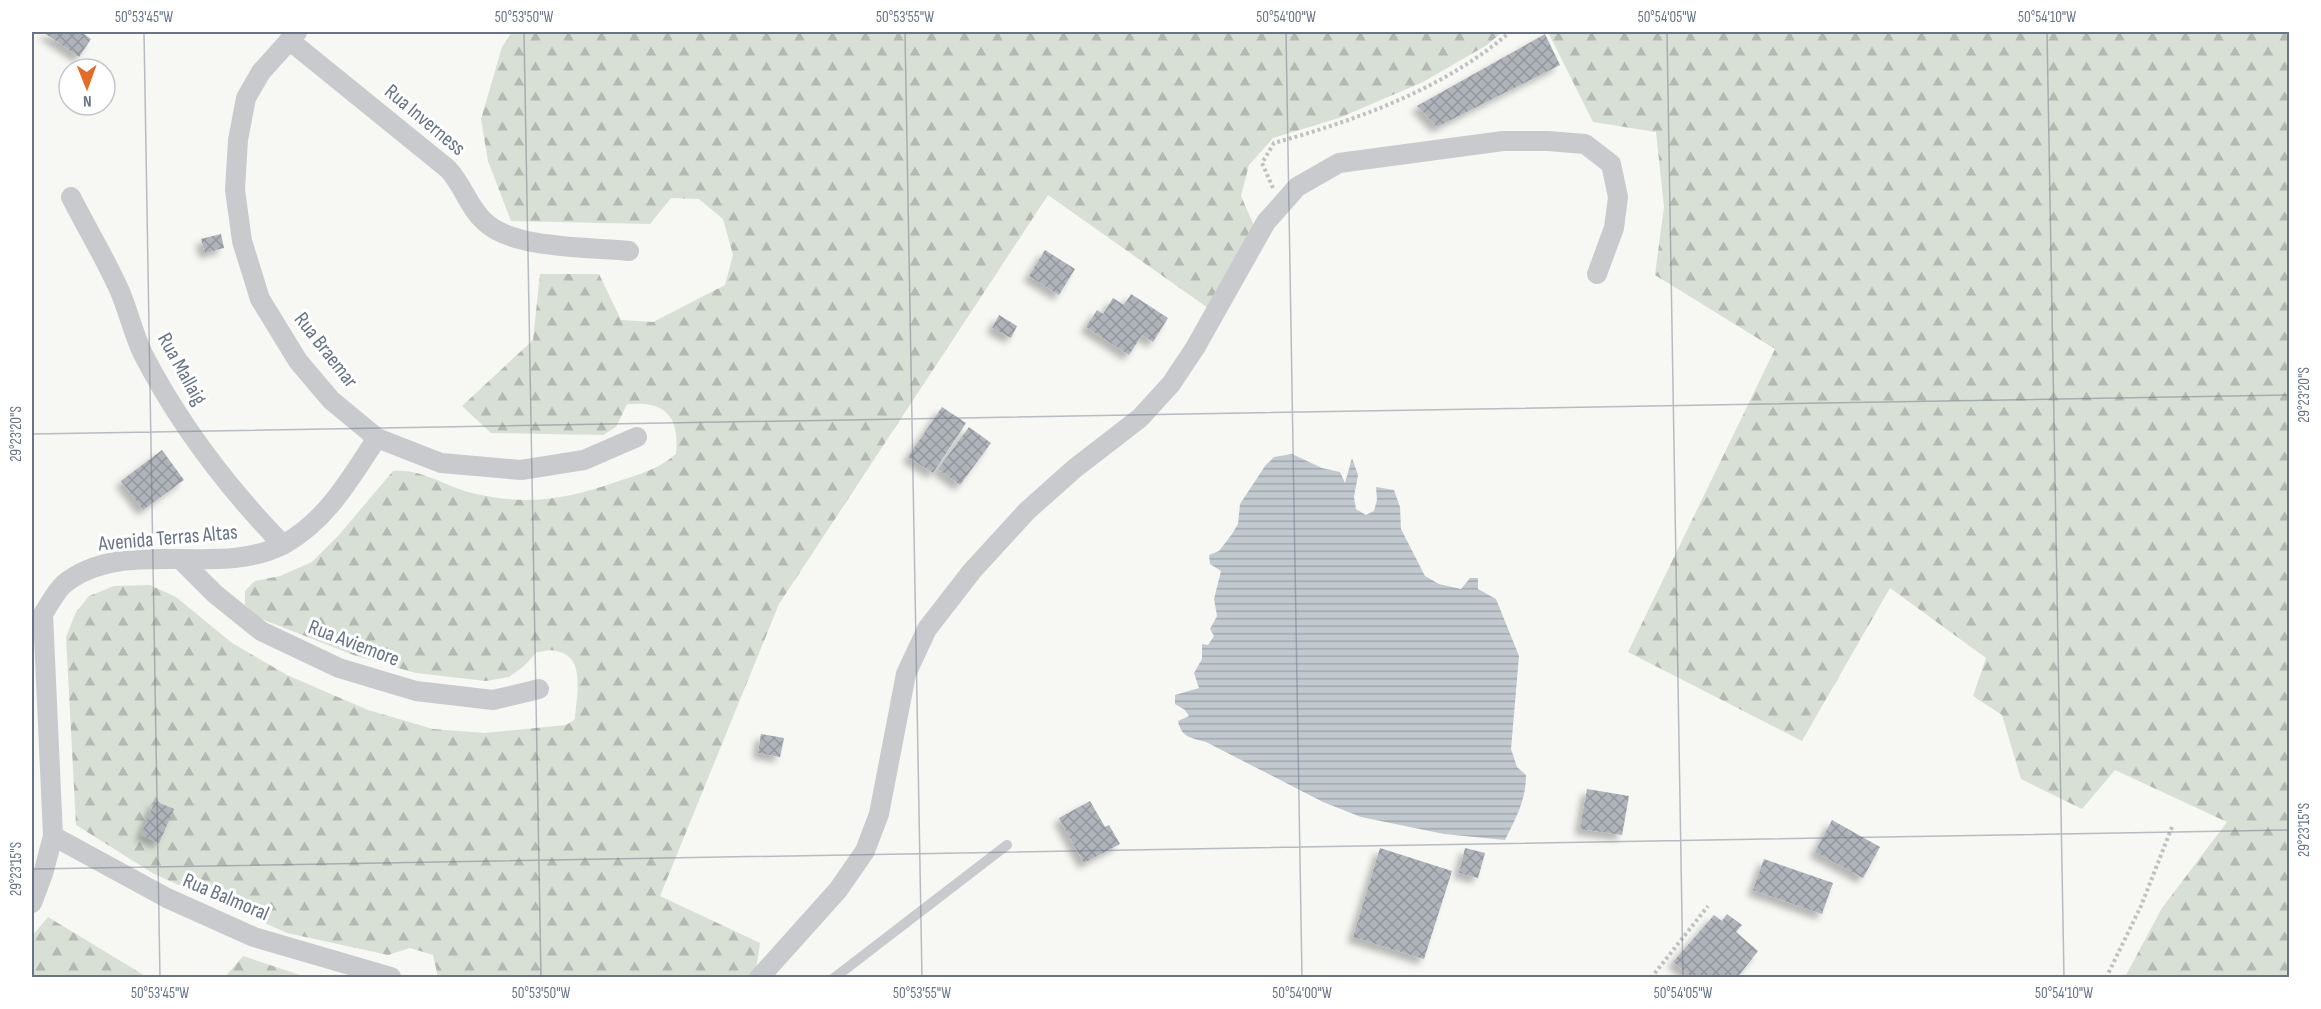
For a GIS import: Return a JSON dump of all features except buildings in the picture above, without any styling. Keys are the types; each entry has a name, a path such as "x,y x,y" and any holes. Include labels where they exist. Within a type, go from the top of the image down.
{"street":[{"name":"Rua Inverness","path":"293,36 448,169 459,180 484,221 502,235 531,242 628,251"},
{"name":"Rua Braemar","path":"293,36 261,72 246,98 238,140 235,190 242,241 260,299 298,360 331,400 377,438 441,464 520,470 584,460 637,437"},
{"path":"759,978 838,890 865,851 879,814 906,674 927,629 972,571 1027,511 1074,469 1140,418 1171,384 1195,348 1266,222 1297,187 1339,163 1503,141 1585,144 1611,164 1618,197 1614,228 1597,274"},
{"name":"Rua Mallaig","path":"71,197 120,292 142,352 161,385 201,447 242,502 283,545"},
{"name":"Avenida Terras Altas","path":"32,903 44,874 53,836 37,609 63,585 90,569 126,561 243,558 283,545 311,527 336,500 377,438"},
{"name":"Rua Aviemore","path":"180,559 215,594 261,631 339,668 416,692 493,699 539,689"},
{"name":"Rua Balmoral","path":"53,836 167,898 254,937 391,977"}],"lane":[{"path":"834,978 1007,845"}],"path":[{"path":"1280,206 1262,163 1274,143 1329,128 1425,88 1490,49 1510,32"},
{"path":"2106,978 2141,906 2172,827"},
{"path":"1651,978 1708,906"}],"green space":[{"path":"512,32 1502,32 1487,45 1423,82 1339,118 1273,138 1249,165 1241,196 1255,228 1208,308 1048,195 779,604 660,896 760,943 755,977 438,977 433,955 410,948 388,955 287,933 154,874 76,825 66,637 76,612 89,596 114,586 150,585 176,597 232,643 287,675 368,710 433,729 484,733 566,725 575,719 578,689 576,669 566,654 549,650 537,652 509,677 486,681 416,673 356,656 259,618 245,605 245,591 255,581 280,576 312,562 339,535 393,471 415,472 465,491 496,498 548,499 600,487 649,470 676,454 674,424 666,412 648,404 627,404 616,427 603,435 491,433 462,406 533,340 540,274 599,274 621,320 653,322 725,285 733,255 723,219 699,199 671,198 650,224 511,221 488,161 481,119 502,47"},
{"path":"1548,32 2289,32 2289,977 2125,977 2162,908 2227,822 2115,770 2082,809 2021,779 2002,715 1973,696 1986,658 1890,588 1802,741 1628,652 1775,349 1655,275 1664,207 1656,132 1593,122"},
{"path":"48,917 147,977 32,977 32,936"},
{"path":"243,956 306,977 225,977"}],"shaded area":[{"path":"1292,454 1322,468 1340,472 1345,483 1352,458 1358,475 1354,497 1356,509 1366,515 1374,511 1377,500 1376,487 1394,490 1400,507 1401,529 1425,576 1439,584 1461,589 1470,578 1478,578 1478,589 1496,599 1519,656 1511,749 1517,767 1526,775 1522,801 1505,840 1444,834 1361,817 1323,802 1206,742 1184,734 1179,726 1178,721 1189,716 1185,710 1175,704 1175,695 1199,688 1194,673 1202,659 1202,644 1208,645 1214,636 1210,629 1217,616 1214,599 1221,571 1210,564 1209,555 1219,551 1232,534 1238,524 1240,504 1265,466 1274,457"}]}
